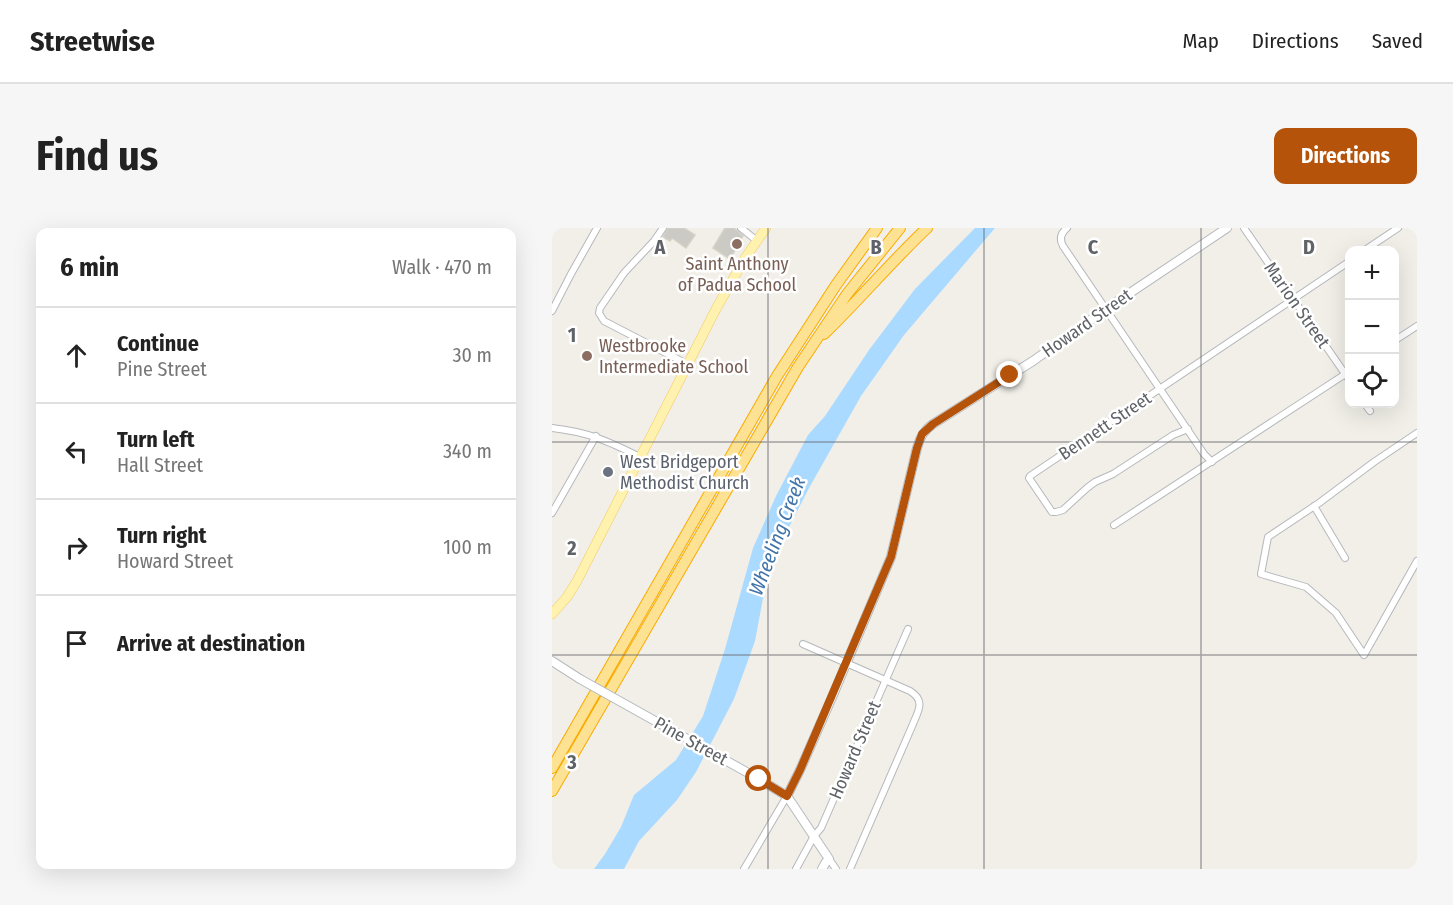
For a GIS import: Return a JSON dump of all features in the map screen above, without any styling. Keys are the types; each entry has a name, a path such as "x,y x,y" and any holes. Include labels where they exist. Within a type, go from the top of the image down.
{"highway":[{"path":"552,768 777,376 836,285 877,228"},
{"path":"836,285 884,228"},
{"path":"552,791 809,349 847,294 900,228"},
{"path":"809,349 927,228"}],"main road":[{"path":"552,614 577,581 687,364 731,282 756,240 766,228"}],"street":[{"path":"552,311 597,228"},
{"path":"663,228 624,273 600,308 599,313 604,321 687,364"},
{"path":"741,228 756,240"},
{"path":"1067,228 1060,241 1204,454 1212,462"},
{"name":"Howard Street","path":"846,663 891,557 920,439 925,431 1033,361 1227,228"},
{"name":"Marion Street","path":"1244,228 1345,370"},
{"path":"1371,246 1398,228"},
{"name":"Bennett Street","path":"1188,429 1173,435 1113,474 1095,482 1060,511 1052,512 1029,478 1345,264"},
{"path":"1399,338 1417,326"},
{"path":"1114,525 1345,374"},
{"path":"552,428 596,436 640,457"},
{"path":"1417,433 1268,537 1261,574 1306,587 1336,613 1364,655 1417,561"},
{"path":"552,513 596,436"},
{"path":"1314,506 1345,558"},
{"name":"Howard Street","path":"796,869 814,836 821,828 908,629"},
{"path":"803,644 901,687 915,694 920,701 920,706 850,869"},
{"name":"Pine Street","path":"552,661 787,796 836,869"},
{"path":"744,869 800,770 846,663"},
{"path":"822,869 829,859"}],"water":[{"name":"Wheeling Creek","path":"975,228 995,228 904,335 861,396 809,488 786,533 766,582 755,641 734,699 696,772 677,800 639,841 624,869 594,869 621,827 634,795 676,760 703,716 725,649 753,548 776,496 808,435 825,416 869,350 915,289"}],"building":[{"path":"668,228 684,228 695,235 686,248 672,238 670,241 663,237"},
{"path":"725,228 734,228 743,236 730,259 713,248"}],"place":[{"name":"Saint Anthony of Padua School","path":"737,244"},
{"name":"Westbrooke Intermediate School","path":"587,356"},
{"name":"West Bridgeport Methodist Church","path":"608,472"}],"route":[{"path":"759,779 787,796 800,770 891,557 922,434 933,424 1010,375"}]}
